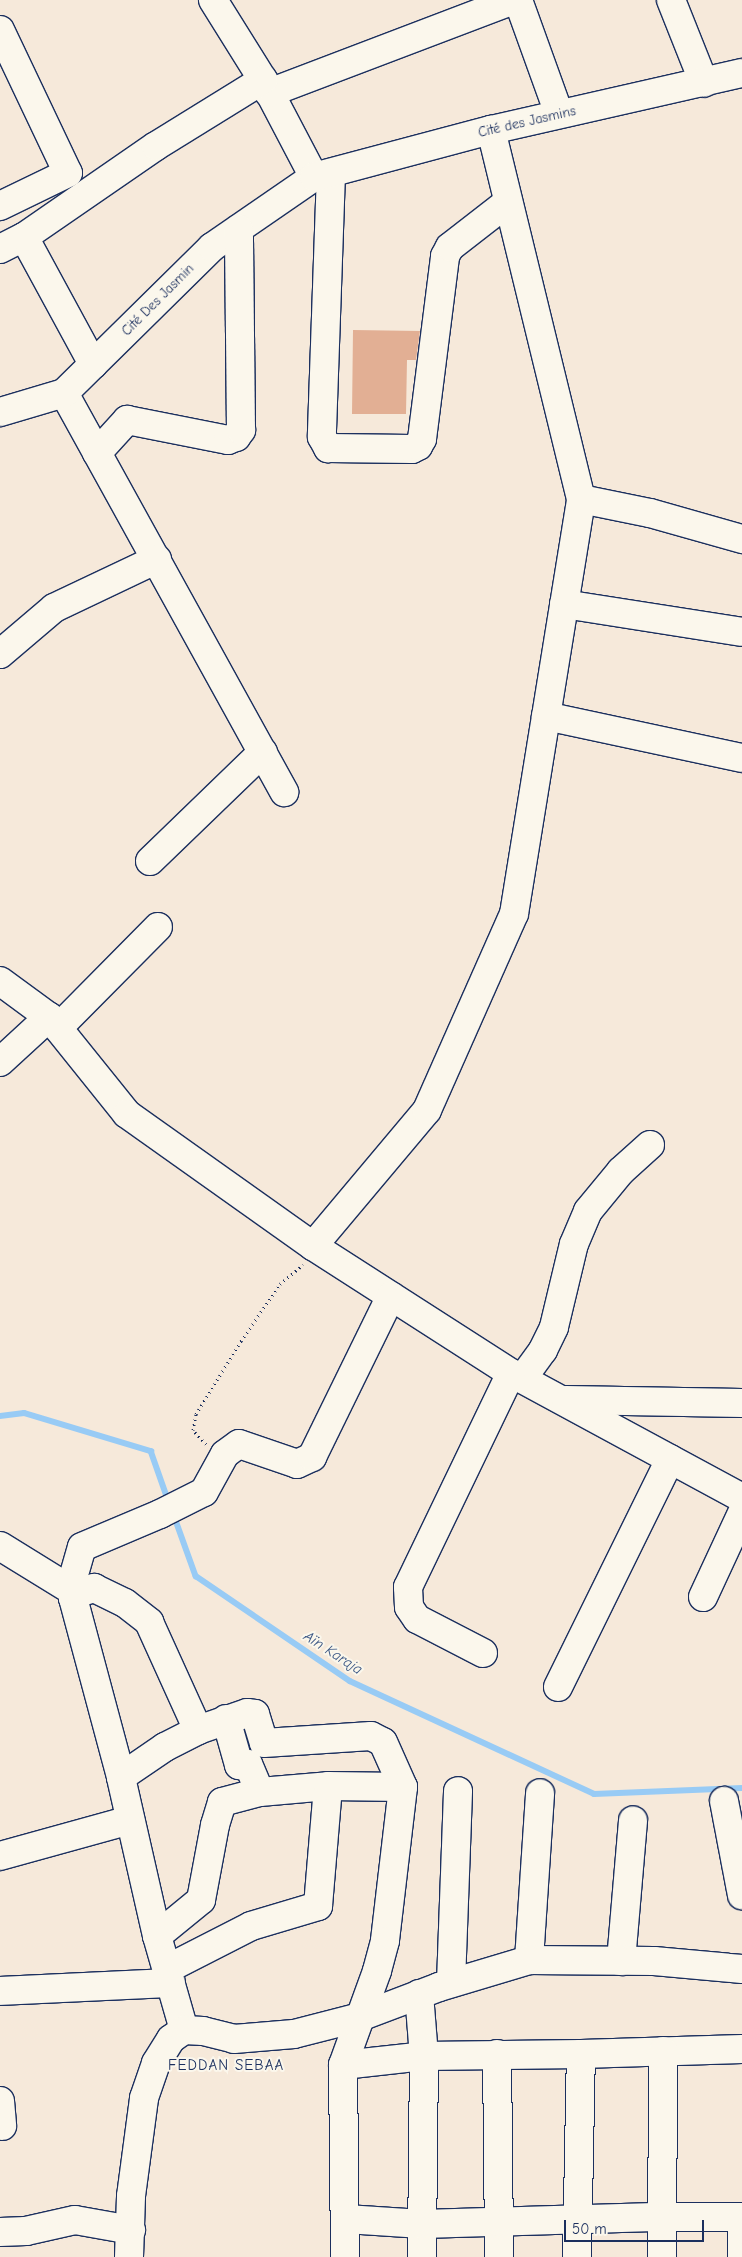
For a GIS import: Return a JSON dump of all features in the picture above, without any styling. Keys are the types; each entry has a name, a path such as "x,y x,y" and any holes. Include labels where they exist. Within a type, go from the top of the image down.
{"street":[{"path":"213,0 323,175 322,437 328,448 412,449 418,446 422,439 445,256 450,247 508,202"},
{"path":"0,249 24,237 156,146 266,86 514,0"},
{"path":"518,0 558,114"},
{"path":"671,0 704,84"},
{"path":"0,30 68,173 0,206"},
{"name":"Cité des Jasmins","path":"323,175 491,130 704,84 742,73"},
{"path":"317,1248 428,1110 514,914 581,499 491,130"},
{"name":"Cité Des Jasmin","path":"0,412 64,393 212,247 323,175"},
{"path":"97,452 127,420 228,440 236,437 241,430 238,229"},
{"path":"24,237 93,364"},
{"path":"64,393 284,792"},
{"path":"581,499 650,513 742,540"},
{"path":"0,654 54,608 157,559"},
{"path":"564,604 742,632"},
{"path":"546,716 742,758"},
{"path":"150,861 262,752"},
{"path":"0,1062 53,1022 158,927"},
{"path":"0,980 53,1022 127,1114 317,1248 517,1376 742,1498"},
{"path":"483,1653 417,1619 409,1607 408,1587 517,1376 543,1350 554,1327 574,1244 588,1211 621,1171 650,1146"},
{"path":"184,2030 157,1936 121,1777 73,1594 73,1578 82,1547 160,1514 204,1492 225,1454 239,1444 297,1464 312,1457 391,1296"},
{"path":"561,1400 742,1402"},
{"path":"558,1687 670,1459"},
{"path":"703,1597 742,1513"},
{"path":"0,1546 73,1594 94,1588 125,1603 149,1622 198,1730"},
{"path":"121,1777 164,1747 198,1730 247,1713 255,1714 264,1743 371,1736 384,1742 403,1787 386,1941 343,2065 345,2257"},
{"path":"226,1719 239,1765 248,1764 260,1792"},
{"path":"157,1936 201,1900 215,1825 222,1802 260,1792 328,1786 403,1787"},
{"path":"0,1992 169,1976 251,1926 318,1906 328,1786"},
{"path":"451,1983 458,1792"},
{"path":"529,1960 540,1793"},
{"path":"724,1801 742,1896"},
{"path":"0,1856 130,1820"},
{"path":"621,1961 634,1821"},
{"path":"129,2257 131,2196 144,2098 156,2063 170,2039 184,2030 203,2031 234,2039 294,2034 360,2017 451,1983 529,1960 654,1961 742,1969"},
{"path":"419,1994 424,2056 422,2257"},
{"path":"343,2065 424,2056 581,2054 742,2048"},
{"path":"662,2257 663,2051"},
{"path":"497,2054 498,2257"},
{"path":"577,2257 581,2054"},
{"path":"346,2219 422,2224 663,2217 742,2217"},
{"path":"0,2232 26,2231 75,2220 131,2230"},
{"path":"742,2230 742,2257"}],"path":[{"path":"221,1462 193,1430 196,1414 280,1284 317,1248"}],"building":[{"path":"353,330 420,331 416,360 407,360 406,414 352,414"}],"waterway":[{"name":"Aïn Karaja","path":"0,1416 24,1413 151,1451 169,1502"},
{"name":"Aïn Karaja","path":"174,1515 196,1576 350,1681 594,1794 742,1788"}],"district":[{"name":"FEDDAN SEBAA","path":"226,2066"}]}
